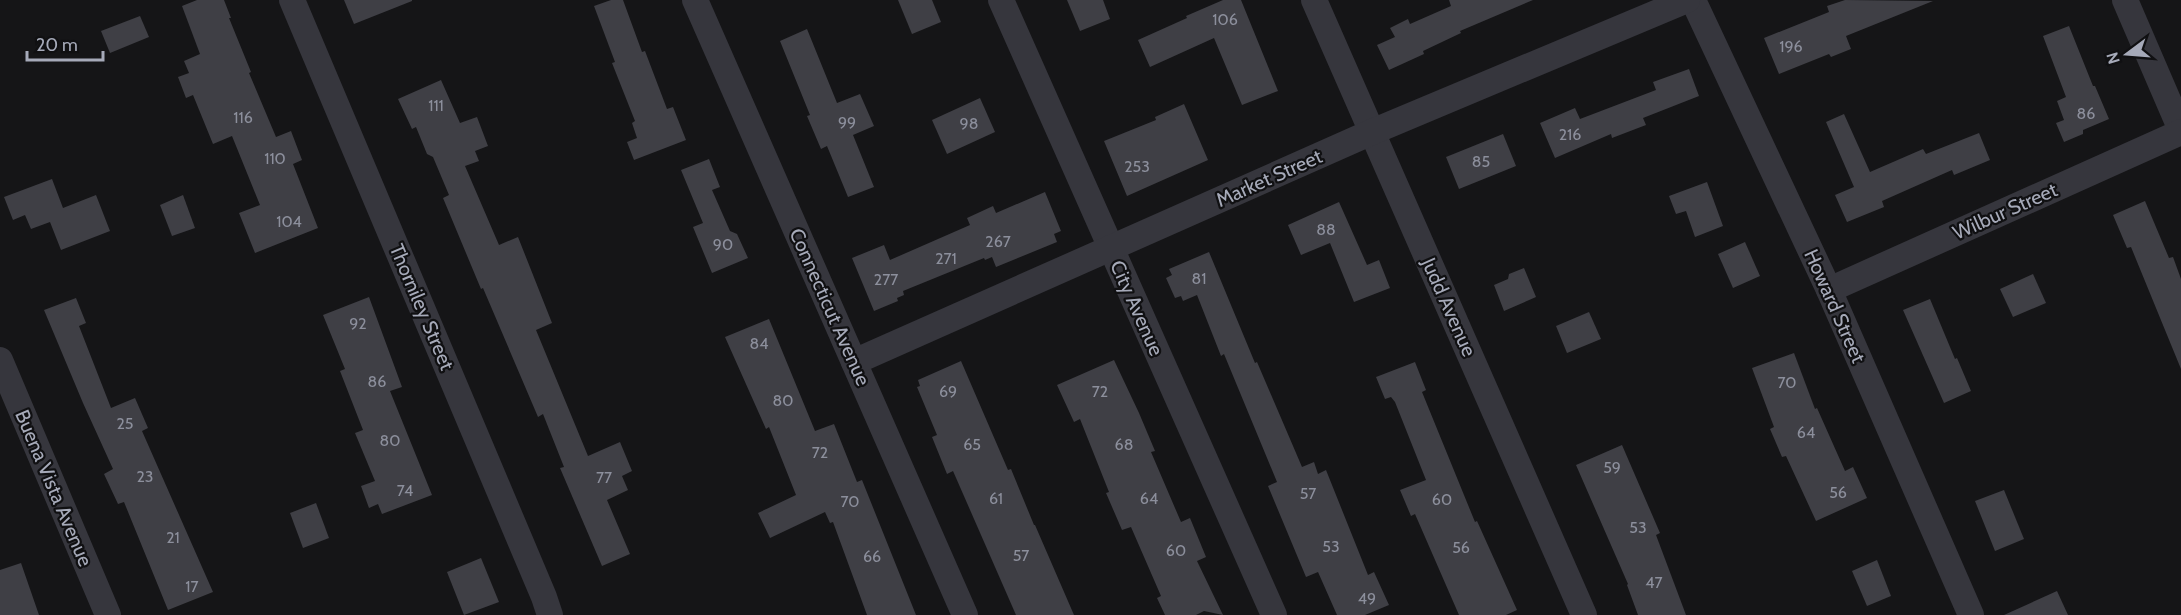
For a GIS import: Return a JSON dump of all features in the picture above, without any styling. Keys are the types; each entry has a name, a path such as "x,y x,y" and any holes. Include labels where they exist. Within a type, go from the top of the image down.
{"street":[{"name":"Thorniley Street","path":"292,0 550,615"},
{"name":"Connecticut Avenue","path":"695,0 965,615"},
{"name":"City Avenue","path":"1001,0 1274,615"},
{"name":"Judd Avenue","path":"1314,0 1584,615"},
{"name":"Market Street","path":"854,362 1372,132 1688,0"},
{"name":"Howard Street","path":"1693,0 1829,290 1971,615"},
{"path":"2125,0 2181,131"},
{"name":"Wilbur Street","path":"1829,290 2181,131"},
{"name":"Buena Vista Avenue","path":"0,360 108,615"}],"building":[{"path":"197,0 224,0 251,72 249,73 276,137 291,131 302,160 293,164 318,228 255,253 239,213 260,205 232,136 213,144 193,95 186,98 178,77 189,73 184,61 200,54 182,6"},
{"path":"344,0 412,0 412,1 354,24"},
{"path":"611,0 623,0 642,52 645,51 667,109 673,107 686,140 634,160 627,142 637,138 632,123 635,121 612,63 615,62 594,6"},
{"path":"898,0 932,0 941,22 912,34"},
{"path":"1067,0 1103,0 1110,19 1080,31"},
{"path":"1223,0 1241,0 1278,91 1242,105 1214,38 1150,67 1138,40"},
{"path":"1449,0 1533,0 1460,31 1461,33 1423,51 1424,54 1389,70 1377,45 1395,37 1390,28 1408,19 1410,24 1451,6"},
{"path":"1845,0 1933,1 1846,36 1851,49 1831,57 1829,54 1779,74 1764,38 1829,12 1827,6"},
{"path":"140,16 149,37 110,53 101,31"},
{"path":"2069,26 2109,119 2083,130 2083,134 2064,142 2056,123 2064,120 2057,101 2066,97 2043,36"},
{"path":"807,29 837,103 860,94 874,126 853,135 874,187 848,197 827,146 821,149 780,41"},
{"path":"1689,69 1699,96 1643,118 1646,125 1612,138 1611,134 1555,158 1540,123 1575,108 1580,119 1656,90 1653,82"},
{"path":"441,80 460,123 477,117 488,146 475,151 479,161 465,166 499,245 518,237 552,323 536,330 588,456 620,442 632,471 622,476 628,490 607,500 630,554 602,566 560,468 564,467 543,414 538,417 443,198 449,195 433,157 427,154 416,127 412,129 398,99"},
{"path":"980,98 995,132 947,154 932,120"},
{"path":"1184,104 1208,160 1127,196 1104,141 1156,120 1155,117"},
{"path":"1844,114 1870,172 1923,149 1926,154 1979,133 1990,160 1954,175 1952,170 1882,201 1884,207 1847,222 1835,195 1854,187 1826,122"},
{"path":"1503,134 1516,166 1459,189 1446,157"},
{"path":"709,159 720,187 712,190 730,231 737,234 748,258 712,273 693,227 703,223 681,170"},
{"path":"52,179 63,208 96,195 110,231 61,250 50,222 31,229 25,215 13,220 4,197"},
{"path":"1707,182 1723,226 1695,237 1686,211 1676,214 1669,196"},
{"path":"1045,192 1061,231 1054,234 1057,242 996,267 992,257 985,260 984,258 903,291 904,295 897,298 898,301 874,311 852,258 884,245 890,260 970,225 967,218 993,206 996,213"},
{"path":"183,195 195,228 172,236 160,205"},
{"path":"2145,201 2169,258 2173,257 2181,279 2181,369 2131,247 2127,248 2113,215"},
{"path":"1339,202 1367,265 1379,260 1390,288 1354,302 1330,243 1301,255 1288,225"},
{"path":"1745,242 1760,276 1733,288 1718,254"},
{"path":"1209,252 1255,363 1257,362 1302,467 1314,462 1318,474 1326,470 1368,575 1374,572 1389,605 1365,615 1337,615 1318,572 1306,577 1268,486 1277,482 1224,354 1221,356 1197,295 1183,301 1181,296 1175,298 1166,278 1172,275 1169,269"},
{"path":"1524,268 1536,297 1504,311 1494,285 1508,279 1509,274"},
{"path":"2033,274 2046,303 2013,317 2000,289"},
{"path":"369,297 402,387 390,391 432,495 382,514 378,504 369,508 361,486 375,481 355,433 363,430 340,371 345,369 323,315"},
{"path":"76,298 86,323 79,326 111,408 135,398 148,428 142,431 213,592 168,610 124,502 118,504 104,474 113,469 44,310"},
{"path":"1930,299 1971,391 1944,403 1903,310"},
{"path":"1589,312 1601,339 1567,353 1556,326"},
{"path":"769,319 815,431 834,424 857,482 862,480 916,615 867,615 833,522 830,523 825,512 770,538 758,513 796,495 769,427 766,429 725,337"},
{"path":"1794,353 1815,409 1817,408 1845,471 1853,467 1867,498 1816,521 1786,456 1782,457 1770,429 1774,427 1752,368"},
{"path":"1114,360 1155,451 1151,452 1181,522 1190,518 1206,557 1197,561 1223,615 1204,611 1196,615 1165,615 1157,598 1161,596 1131,527 1122,530 1106,493 1109,492 1080,419 1074,422 1057,385"},
{"path":"961,361 1074,615 1016,615 953,471 947,474 932,437 937,435 917,387 920,386 918,380"},
{"path":"1415,362 1426,390 1422,392 1475,522 1477,521 1517,610 1506,615 1459,615 1415,514 1411,516 1400,490 1426,480 1395,402 1391,397 1385,399 1376,377"},
{"path":"1622,445 1660,533 1656,535 1686,615 1638,615 1628,584 1576,465"},
{"path":"2004,490 2024,539 1995,551 1975,501"},
{"path":"316,503 329,538 303,548 290,513"},
{"path":"481,558 499,602 464,615 447,572"},
{"path":"1877,560 1891,596 1867,606 1852,571"},
{"path":"21,563 39,615 0,615 0,570"},
{"path":"2057,591 2068,615 2004,615"}]}
